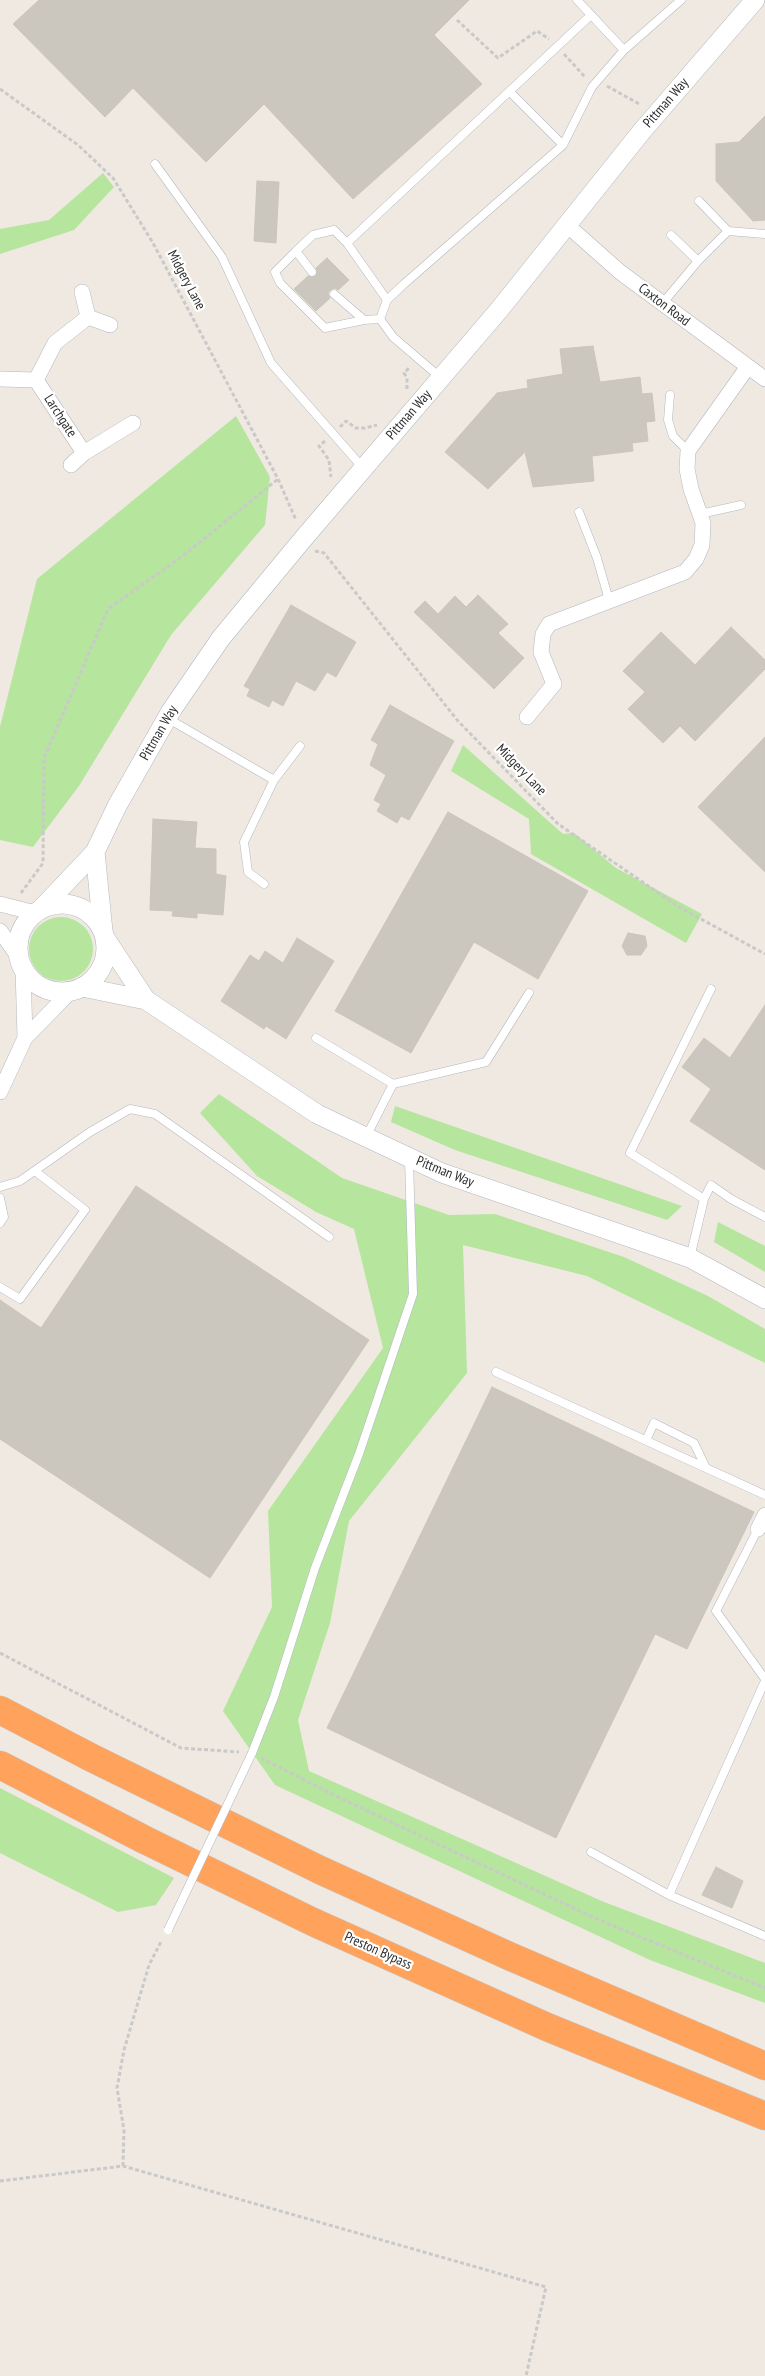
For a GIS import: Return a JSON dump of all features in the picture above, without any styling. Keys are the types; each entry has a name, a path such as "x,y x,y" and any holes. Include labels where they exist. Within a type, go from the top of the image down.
{"highway":[{"path":"0,1710 92,1758 320,1870 509,1956 765,2066"},
{"name":"Preston Bypass","path":"0,1765 145,1840 322,1926 547,2026 765,2116"},
{"path":"664,2022 765,2050"}],"street":[{"name":"Pittman Way","path":"38,910 95,852 117,806 167,718 221,638 303,538 441,378 642,131 754,0"},
{"name":"Caxton Road","path":"567,225 620,272 747,368 765,379"},
{"path":"82,292 88,317 110,325"},
{"name":"Larchgate","path":"36,380 55,343 88,317"},
{"path":"527,717 554,684 541,652 543,634 548,624 685,572 696,559 702,545 703,524 689,479 688,451 747,368"},
{"name":"Larchgate","path":"0,379 36,380"},
{"name":"Larchgate","path":"36,380 84,453"},
{"name":"Larchgate","path":"71,465 84,453 133,423"},
{"name":"Pittman Way","path":"95,852 104,934 146,1000 317,1114 442,1173 690,1258 765,1299"},
{"path":"0,1092 26,1038 77,989 94,978 102,966 106,952 104,934 95,919 84,909 70,904 56,904 38,910 26,921 20,932 18,944 26,1038"},
{"path":"6,905 38,910"},
{"path":"0,931 31,980 43,988 57,992 77,989"},
{"name":"Pittman Way","path":"77,989 146,1000"},
{"path":"758,1529 765,1515"}],"lane":[{"path":"577,0 624,50"},
{"path":"380,318 387,300 563,145 592,87 624,50 681,0"},
{"path":"346,243 591,15"},
{"path":"510,92 563,145"},
{"path":"155,164 222,257 271,363 364,469"},
{"path":"698,201 728,231 765,234"},
{"path":"380,318 325,328 280,283 275,272 313,235 334,230 346,243 387,300"},
{"path":"662,304 698,261 728,231"},
{"path":"671,235 698,261"},
{"path":"296,251 312,272"},
{"path":"334,294 364,320"},
{"path":"380,318 393,337 441,378"},
{"path":"670,395 668,420 672,436 688,451"},
{"path":"700,514 741,505"},
{"path":"579,512 597,558 609,600"},
{"path":"167,718 274,780"},
{"path":"264,884 248,872 244,842 274,780 300,746"},
{"path":"704,1199 630,1154 711,989"},
{"path":"316,1038 393,1084 486,1062 529,993"},
{"path":"366,1137 393,1084"},
{"path":"0,1187 20,1181 90,1132 130,1109 156,1114 329,1238"},
{"path":"168,1930 252,1753 274,1697 315,1568 359,1454 413,1294 409,1158"},
{"path":"0,1287 20,1299 85,1210 35,1171"},
{"path":"690,1258 704,1199 711,1185 731,1199 765,1217"},
{"path":"0,1198 4,1217 0,1222"},
{"path":"496,1372 765,1495"},
{"path":"646,1440 654,1423 694,1443 706,1468"},
{"path":"669,1895 765,1680 716,1611 758,1529"},
{"path":"591,1852 669,1895 765,1936"}],"path":[{"name":"Midgery Lane","path":"0,89 78,145 113,178 153,243 278,479 299,524"},
{"path":"6,905 43,863 44,758 108,609 184,555 278,479"},
{"name":"Midgery Lane","path":"311,547 316,552 324,553 458,721 558,824 679,907 765,954"},
{"path":"0,1653 181,1748 252,1753 349,1802 590,1916 765,1988"},
{"path":"123,2166 124,2130 117,2088 124,2050 149,1964 168,1930"},
{"path":"0,2181 123,2166 546,2287 526,2376"}],"green space":[{"path":"103,173 114,187 74,230 0,254 0,229 49,220"},
{"path":"236,416 270,477 265,525 171,635 79,786 33,847 0,840 0,727 37,579"},
{"path":"463,745 563,834 574,833 616,868 702,914 686,943 531,854 529,819 451,771"},
{"path":"61,917 73,919 84,926 91,937 93,949 91,961 84,972 73,979 61,981 49,979 38,972 31,961 29,949 31,937 38,926 49,919"},
{"path":"219,1094 342,1178 449,1215 495,1214 624,1257 708,1296 765,1329 765,1363 587,1276 463,1245 467,1373 349,1521 330,1623 298,1720 309,1771 604,1902 765,1963 765,2003 650,1960 275,1785 223,1711 272,1607 268,1511 383,1348 354,1229 316,1212 257,1176 200,1113"},
{"path":"395,1106 682,1206 667,1220 455,1150 391,1122"},
{"path":"718,1222 765,1246 765,1272 714,1242"},
{"path":"0,1788 174,1878 156,1905 118,1912 0,1853"}],"building":[{"path":"39,0 469,0 434,35 482,84 353,199 264,104 206,162 133,88 105,117 13,24"},
{"path":"765,116 765,220 753,221 716,181 716,144 739,142"},
{"path":"257,181 279,182 276,243 254,241"},
{"path":"327,258 349,280 338,290 335,288 330,290 328,293 330,298 316,311 294,289 308,276 316,276 316,268"},
{"path":"593,346 600,382 640,377 642,394 652,393 655,421 646,422 648,441 632,443 633,451 592,456 594,481 533,487 525,452 488,489 445,452 497,393 528,388 527,380 563,374 560,349"},
{"path":"478,595 508,624 498,633 524,658 494,689 414,612 425,601 438,614 455,596 466,607"},
{"path":"291,605 356,642 336,677 327,672 315,691 296,681 283,706 272,700 269,707 247,696 250,689 244,686"},
{"path":"731,627 765,660 765,669 695,741 680,726 663,743 628,709 645,692 623,671 661,632 695,665"},
{"path":"390,705 454,741 409,820 401,816 397,823 377,811 381,804 374,800 386,775 370,765 378,744 371,740"},
{"path":"765,737 765,872 698,807"},
{"path":"448,812 588,891 538,979 474,942 411,1053 335,1011"},
{"path":"153,819 197,822 195,848 216,849 216,874 226,876 223,915 197,913 197,918 172,916 173,911 150,910"},
{"path":"628,933 645,936 647,946 641,955 627,955 622,946"},
{"path":"297,938 334,961 286,1039 266,1026 264,1029 221,1001 250,955 259,961 265,951 283,963"},
{"path":"765,1005 765,1170 690,1121 711,1089 682,1067 704,1038 730,1058"},
{"path":"136,1186 369,1340 210,1578 0,1439 0,1300 41,1328"},
{"path":"492,1387 754,1512 687,1649 655,1634 556,1838 327,1728"},
{"path":"716,1867 743,1881 732,1908 702,1895"}]}
